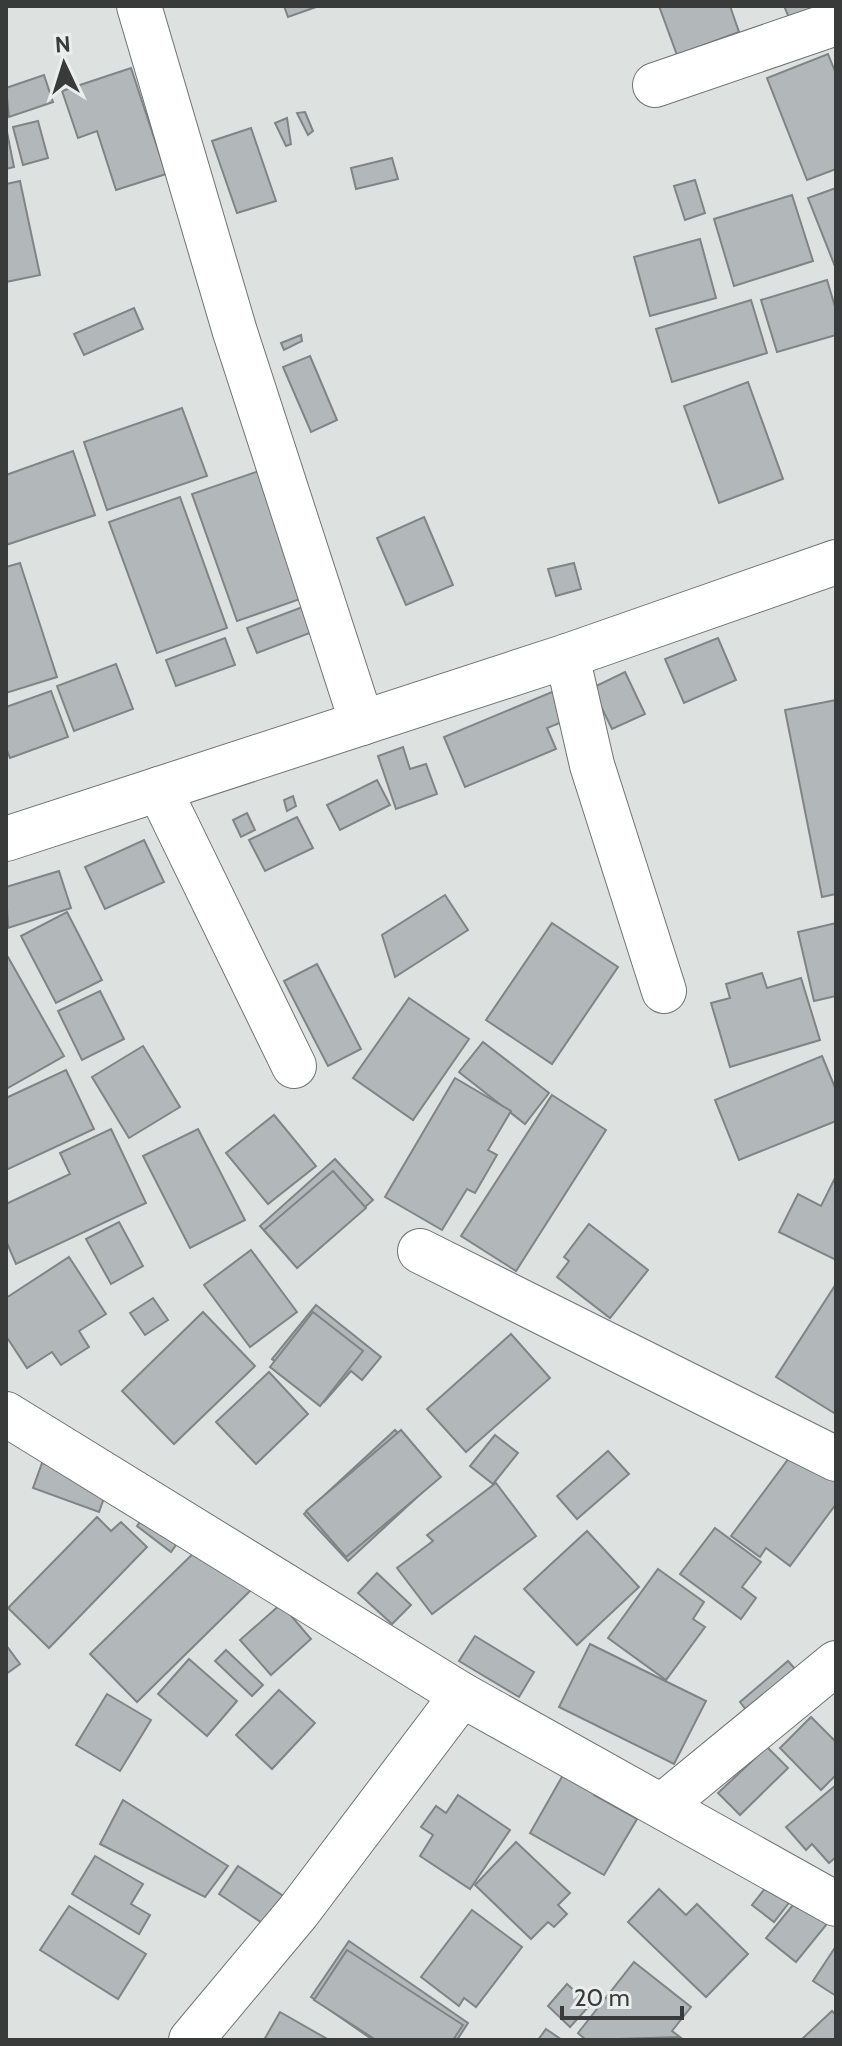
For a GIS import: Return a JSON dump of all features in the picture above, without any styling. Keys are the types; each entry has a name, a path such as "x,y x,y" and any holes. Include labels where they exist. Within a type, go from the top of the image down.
{"street":[{"path":"139,6 235,332 362,723"},
{"path":"655,85 836,23"},
{"path":"6,839 567,656 836,562"},
{"path":"567,656 592,765 664,991"},
{"path":"159,789 294,1066"},
{"path":"420,1251 833,1453"},
{"path":"6,1414 462,1695 836,1904"},
{"path":"663,1805 836,1663"},
{"path":"191,2040 298,1912 462,1695"}],"building":[{"path":"284,6 319,6 288,17"},
{"path":"659,6 730,6 739,32 677,55"},
{"path":"784,6 825,6 790,20"},
{"path":"828,54 836,74 836,169 807,180 767,78"},
{"path":"131,68 166,174 116,190 97,131 78,138 62,91"},
{"path":"44,75 53,102 9,117 6,88"},
{"path":"305,112 313,131 308,135 297,113"},
{"path":"287,118 291,144 286,146 275,123"},
{"path":"38,121 48,158 23,165 13,127"},
{"path":"6,127 14,167 6,169"},
{"path":"251,128 276,201 237,213 212,141"},
{"path":"392,158 398,179 356,189 351,168"},
{"path":"695,180 705,213 685,220 674,186"},
{"path":"20,181 40,275 6,282 6,184"},
{"path":"836,188 836,269 808,198"},
{"path":"792,195 813,261 734,286 714,219"},
{"path":"700,239 716,298 650,316 634,257"},
{"path":"827,280 836,310 836,335 777,352 761,300"},
{"path":"751,300 767,353 672,382 656,329"},
{"path":"134,308 143,329 84,355 74,334"},
{"path":"301,335 302,341 284,350 281,343"},
{"path":"310,356 337,420 311,432 283,367"},
{"path":"748,382 783,479 719,503 684,406"},
{"path":"182,408 207,476 107,510 84,442"},
{"path":"73,451 95,515 6,545 6,475"},
{"path":"259,471 303,598 237,621 192,494"},
{"path":"180,497 227,628 157,653 109,522"},
{"path":"424,517 453,585 406,605 377,538"},
{"path":"20,563 57,677 6,693 6,567"},
{"path":"574,563 581,589 556,596 548,569"},
{"path":"313,603 323,628 257,653 247,628"},
{"path":"225,638 235,665 176,686 166,660"},
{"path":"718,638 736,680 684,703 665,659"},
{"path":"116,664 133,709 74,731 57,686"},
{"path":"625,672 645,714 612,729 592,688"},
{"path":"564,687 577,716 547,728 556,749 465,787 444,737"},
{"path":"51,691 68,737 10,758 6,748 6,707"},
{"path":"836,700 836,894 822,897 785,710"},
{"path":"403,747 410,769 426,764 437,794 396,809 378,756"},
{"path":"377,780 390,805 340,830 327,805"},
{"path":"293,796 296,806 287,811 284,800"},
{"path":"247,813 255,830 241,837 233,820"},
{"path":"297,817 313,848 265,871 249,840"},
{"path":"144,840 164,882 105,909 85,867"},
{"path":"59,871 71,908 8,928 6,887"},
{"path":"445,895 468,930 395,977 382,935"},
{"path":"67,912 102,980 56,1003 21,936"},
{"path":"552,923 618,967 552,1064 486,1020"},
{"path":"836,923 836,996 814,1001 798,932"},
{"path":"6,958 64,1056 6,1089"},
{"path":"317,964 361,1049 328,1066 284,981"},
{"path":"762,973 767,988 801,978 820,1040 730,1067 711,1003 730,998 726,984"},
{"path":"100,991 124,1039 82,1060 58,1011"},
{"path":"409,998 469,1039 413,1120 353,1078"},
{"path":"483,1042 549,1093 525,1124 459,1072"},
{"path":"143,1046 180,1107 129,1138 92,1077"},
{"path":"822,1056 836,1090 836,1121 739,1160 715,1100"},
{"path":"66,1070 94,1129 6,1170 6,1098"},
{"path":"455,1078 511,1111 488,1150 497,1155 475,1193 467,1189 442,1230 385,1197"},
{"path":"552,1095 606,1130 516,1271 461,1236"},
{"path":"274,1115 316,1166 268,1204 226,1153"},
{"path":"111,1129 146,1203 16,1264 6,1241 6,1204 70,1174 60,1153"},
{"path":"198,1129 245,1220 190,1248 143,1156"},
{"path":"335,1159 373,1200 297,1267 260,1226"},
{"path":"333,1171 366,1208 297,1268 264,1230"},
{"path":"836,1176 836,1260 779,1232 798,1194 821,1206"},
{"path":"119,1222 143,1266 111,1284 86,1239"},
{"path":"589,1224 648,1270 610,1318 557,1277 569,1261 564,1257"},
{"path":"251,1250 297,1312 250,1347 204,1285"},
{"path":"69,1257 106,1314 79,1331 89,1347 61,1365 52,1352 27,1368 6,1336 6,1298"},
{"path":"836,1284 836,1410 834,1413 776,1377"},
{"path":"153,1298 168,1320 145,1335 130,1313"},
{"path":"316,1305 381,1357 362,1380 351,1371 324,1402 272,1359"},
{"path":"203,1312 255,1366 174,1444 122,1391"},
{"path":"313,1312 363,1351 320,1406 270,1367"},
{"path":"511,1334 550,1378 466,1452 427,1409"},
{"path":"269,1372 308,1414 256,1464 216,1422"},
{"path":"395,1430 439,1477 348,1561 304,1514"},
{"path":"401,1430 441,1477 346,1557 306,1511"},
{"path":"495,1435 518,1453 493,1484 470,1466"},
{"path":"798,1446 836,1474 836,1504 790,1566 766,1548 760,1557 731,1536"},
{"path":"608,1451 629,1474 577,1519 557,1496"},
{"path":"42,1463 108,1487 99,1512 33,1488"},
{"path":"496,1483 536,1536 432,1614 397,1568 433,1541 427,1535"},
{"path":"149,1510 183,1535 171,1552 137,1526"},
{"path":"97,1517 111,1531 121,1522 147,1547 49,1648 8,1608"},
{"path":"715,1528 761,1562 742,1587 756,1598 741,1619 680,1574"},
{"path":"587,1531 639,1587 577,1645 524,1589"},
{"path":"204,1543 251,1590 137,1702 90,1654"},
{"path":"658,1569 704,1602 693,1619 705,1627 666,1680 608,1638"},
{"path":"377,1573 411,1605 392,1624 358,1593"},
{"path":"281,1604 311,1639 271,1675 240,1640"},
{"path":"475,1636 534,1672 519,1697 459,1661"},
{"path":"590,1644 706,1701 674,1764 559,1707"},
{"path":"6,1645 20,1664 6,1674"},
{"path":"226,1650 263,1685 252,1696 215,1661"},
{"path":"189,1659 237,1701 207,1736 158,1694"},
{"path":"788,1661 803,1678 754,1720 740,1702"},
{"path":"279,1690 315,1723 272,1769 236,1735"},
{"path":"107,1694 151,1720 120,1771 76,1745"},
{"path":"811,1717 836,1742 836,1775 821,1790 780,1748"},
{"path":"767,1747 788,1768 740,1815 718,1793"},
{"path":"567,1768 599,1787 594,1795 637,1819 604,1875 530,1833"},
{"path":"836,1785 836,1857 829,1863 812,1844 806,1850 786,1827"},
{"path":"458,1795 510,1830 470,1889 420,1856 433,1835 421,1827 436,1806 446,1813"},
{"path":"123,1800 228,1866 205,1897 100,1844"},
{"path":"516,1842 570,1893 558,1905 567,1914 554,1927 548,1922 531,1939 475,1885"},
{"path":"95,1856 143,1884 131,1904 150,1915 139,1934 72,1894"},
{"path":"238,1866 294,1903 274,1931 219,1894"},
{"path":"773,1878 795,1895 774,1922 752,1905"},
{"path":"659,1889 686,1915 697,1904 748,1954 706,1997 628,1922"},
{"path":"801,1895 831,1919 796,1962 766,1938"},
{"path":"69,1906 146,1954 118,1999 40,1950"},
{"path":"472,1910 522,1947 476,2007 464,1998 459,2006 421,1977"},
{"path":"349,1941 468,2023 457,2040 373,2040 311,1997"},
{"path":"836,1946 836,1996 813,1981"},
{"path":"347,1950 463,2025 453,2040 376,2040 314,2000"},
{"path":"634,1962 691,2007 672,2031 680,2037 586,2040 578,2033"},
{"path":"567,1984 590,2005 570,2027 548,2006"},
{"path":"832,2011 836,2015 836,2040 801,2040"},
{"path":"280,2012 329,2040 264,2040"},
{"path":"546,2029 562,2040 538,2040"}]}
